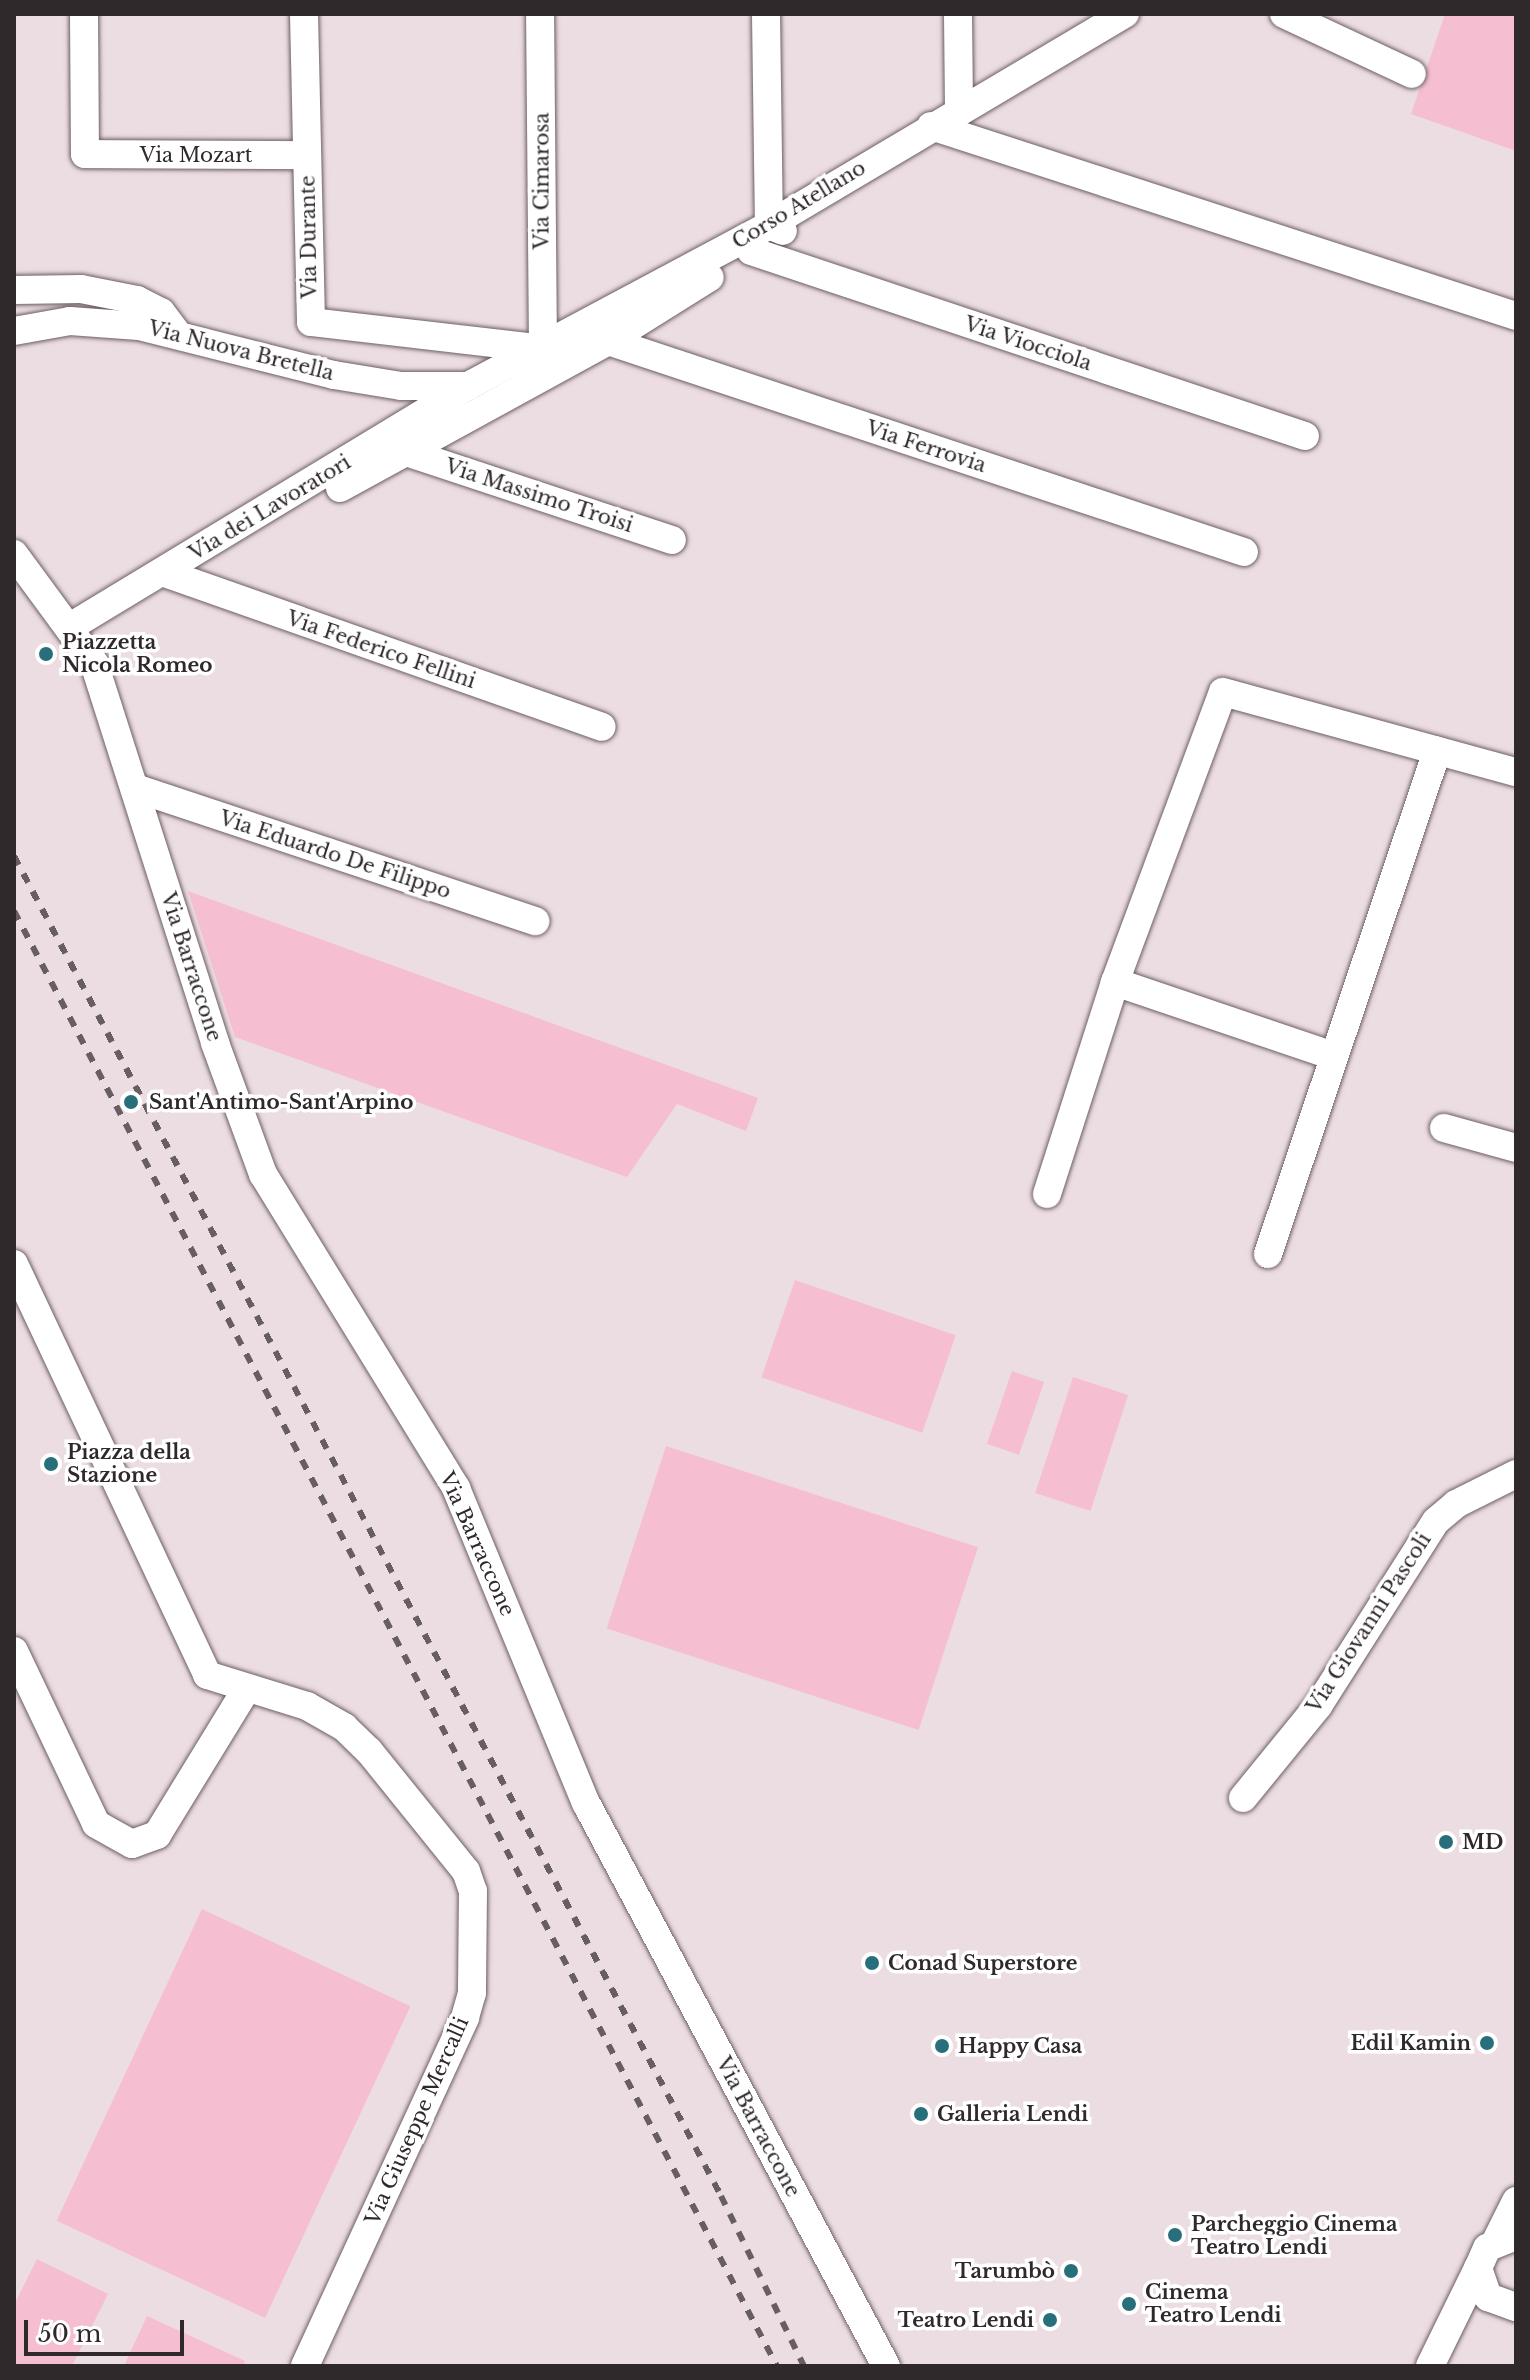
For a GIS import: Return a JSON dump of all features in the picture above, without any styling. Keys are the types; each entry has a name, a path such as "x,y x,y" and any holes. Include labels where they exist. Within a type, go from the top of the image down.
{"street":[{"name":"Via Mozart","path":"84,14 85,154 307,155"},
{"name":"Via Durante","path":"304,14 311,322 543,349"},
{"name":"Via Cimarosa","path":"540,14 543,349"},
{"path":"280,502 318,500 608,341 751,251 784,235 769,225 766,14"},
{"path":"958,14 959,110"},
{"name":"Corso Atellano","path":"468,386 543,349 769,225 1098,22 1125,14"},
{"path":"1284,14 1412,74"},
{"path":"931,126 1516,316"},
{"name":"Via Viocciola","path":"751,251 1305,436"},
{"path":"14,290 81,289 137,300 161,312 177,333"},
{"name":"Via Nuova Bretella","path":"14,331 70,321 177,333 334,375 401,386 468,386"},
{"name":"Via Ferrovia","path":"608,341 1244,552"},
{"name":"Via dei Lavoratori","path":"70,627 468,386"},
{"name":"Via Massimo Troisi","path":"406,452 672,540"},
{"name":"Via Barraccone","path":"14,554 94,663 215,1043 263,1174 456,1488 586,1803 886,2366"},
{"name":"Via Federico Fellini","path":"162,572 601,727"},
{"path":"1047,1194 1115,982 1223,692 1516,772"},
{"path":"1268,1254 1437,751"},
{"name":"Via Eduardo De Filippo","path":"135,788 535,921"},
{"path":"1115,982 1333,1056"},
{"path":"1444,1128 1516,1148"},
{"name":"Via Giuseppe Mercalli","path":"14,1264 207,1675 307,1706 344,1727 369,1751 466,1871 475,1909 472,1993 465,2018 305,2366"},
{"name":"Via Giovanni Pascoli","path":"1243,1798 1318,1706 1436,1521 1456,1504 1516,1474"},
{"path":"14,1651 96,1824 132,1844 157,1835 247,1688"},
{"path":"1436,2354 1478,2268 1506,2238 1516,2201"},
{"path":"1478,2268 1482,2288 1506,2305"},
{"path":"1436,2354 1461,2320 1506,2305"}],"shaded area":[{"path":"1445,14 1516,14 1516,151 1411,114"},
{"path":"188,891 758,1098 746,1131 677,1104 627,1177 235,1037"},
{"path":"795,1280 956,1335 922,1433 761,1377"},
{"path":"1012,1371 1044,1382 1019,1455 987,1444"},
{"path":"1073,1377 1128,1395 1090,1511 1035,1493"},
{"path":"666,1446 978,1547 919,1730 607,1629"},
{"path":"202,1909 410,2006 265,2318 57,2221"},
{"path":"37,2259 108,2294 72,2366 14,2366 14,2305"},
{"path":"147,2316 245,2361 243,2366 124,2366"}],"railway":[{"path":"14,856 721,2196 804,2366"},
{"path":"14,911 777,2366"}],"place":[{"name":"Piazzetta Nicola Romeo","path":"46,654"},
{"name":"Sant'Antimo-Sant'Arpino","path":"131,1102"},
{"name":"Piazza della Stazione","path":"51,1464"},
{"name":"MD","path":"1446,1842"},
{"name":"Conad Superstore","path":"872,1963"},
{"name":"Edil Kamin","path":"1487,2043"},
{"name":"Happy Casa","path":"942,2046"},
{"name":"Galleria Lendi","path":"921,2114"},
{"name":"Parcheggio Cinema Teatro Lendi","path":"1175,2235"},
{"name":"Tarumbò","path":"1071,2271"},
{"name":"Cinema Teatro Lendi","path":"1129,2304"},
{"name":"Teatro Lendi","path":"1050,2320"}]}
